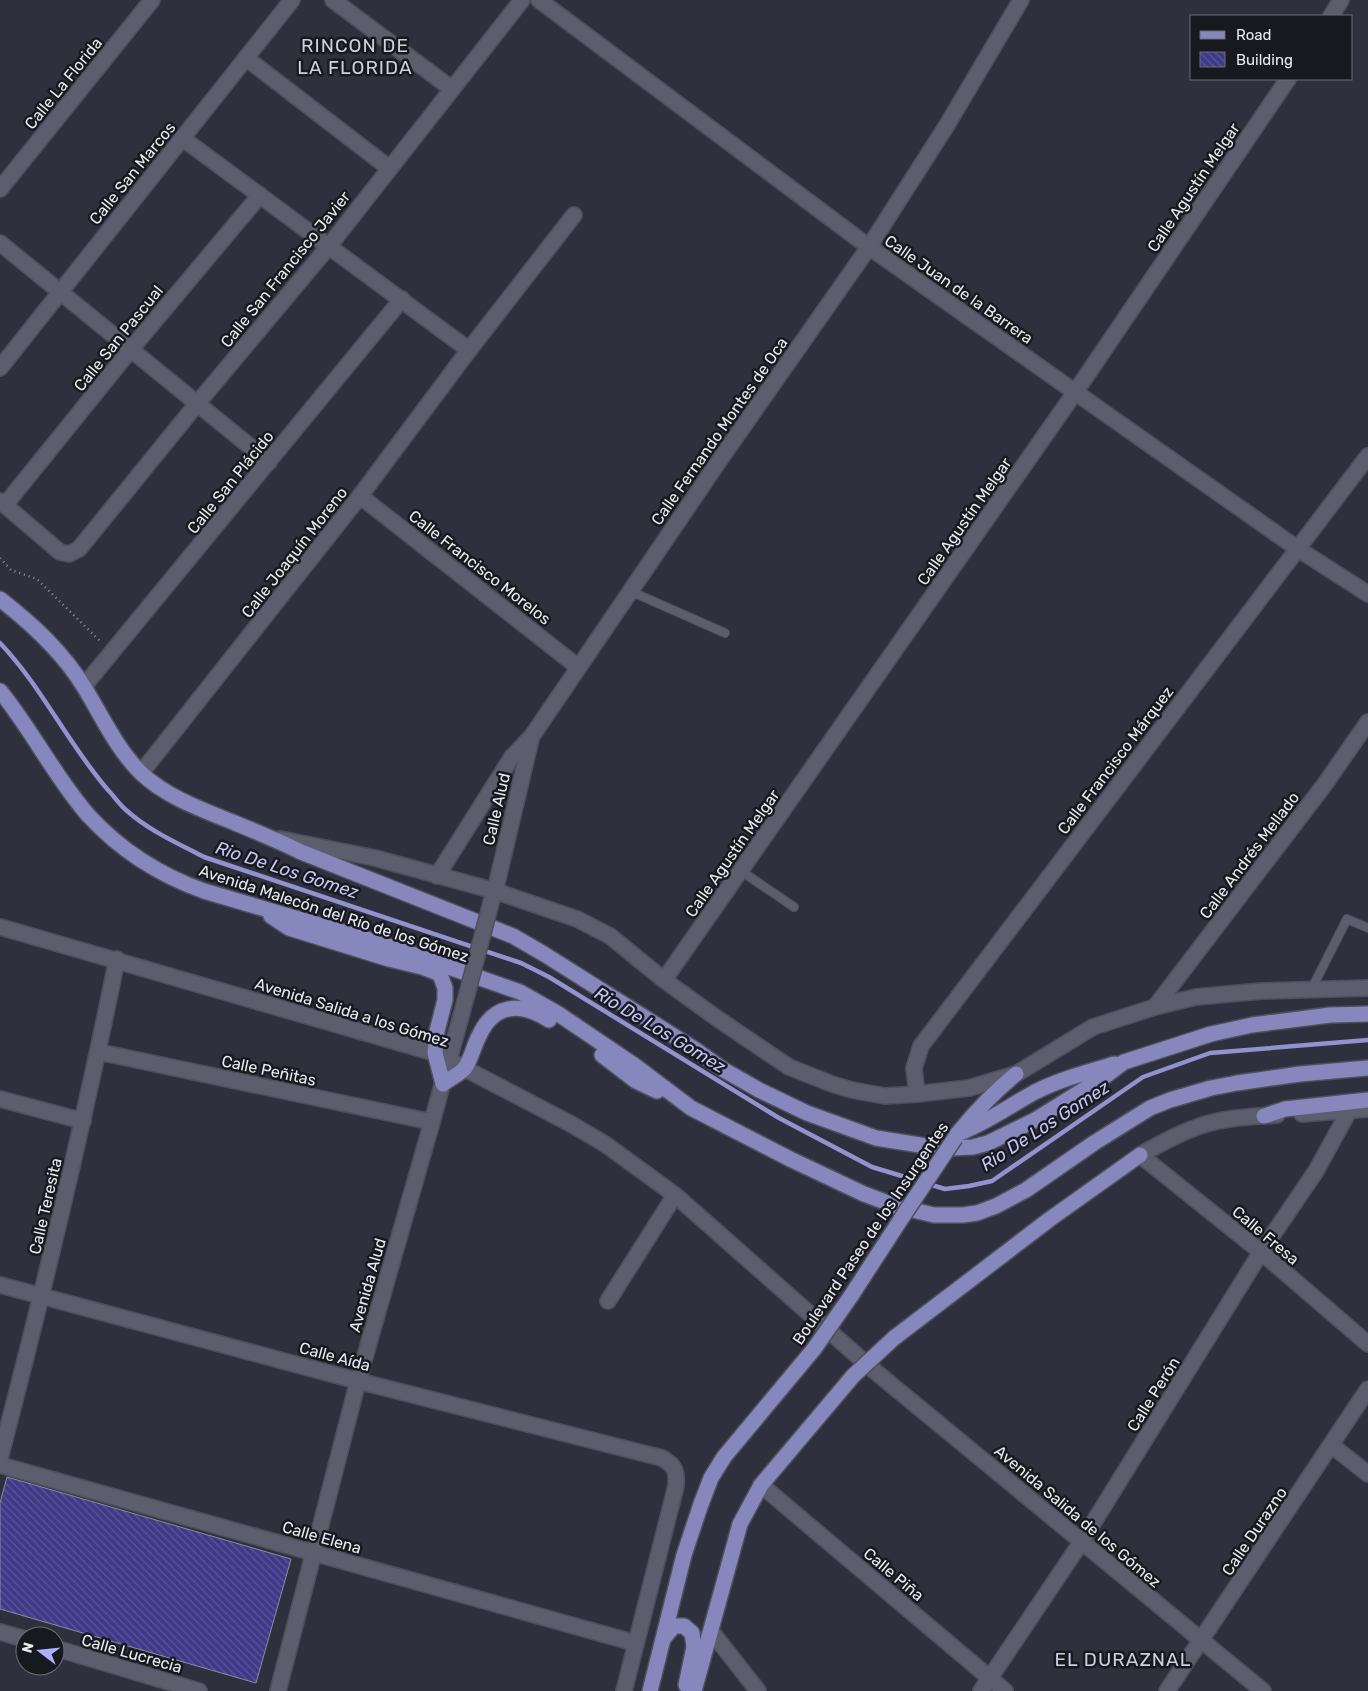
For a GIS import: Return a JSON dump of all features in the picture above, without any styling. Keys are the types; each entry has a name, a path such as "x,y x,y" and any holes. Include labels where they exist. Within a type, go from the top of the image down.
{"main road":[{"path":"0,599 32,624 72,668 122,752 142,773 164,790 198,808 271,837 301,852 513,936 696,1050 724,1070 806,1113 876,1138 950,1148 973,1147 988,1143 1035,1120 1104,1077 1124,1062"},
{"name":"Avenida Malecón del Río de los Gómez","path":"0,691 19,715 57,773 87,814 115,842 134,857 179,882 380,943 520,992 556,1012 691,1108 790,1159 864,1194 896,1206 934,1215 977,1213 996,1206 1026,1190 1150,1108 1170,1100 1211,1088 1237,1083 1300,1074 1368,1068"},
{"path":"257,907 289,928 438,973 445,988 445,1000 437,1031 436,1053 443,1084 464,1068 480,1033 488,1021 496,1014 508,1009 524,1008 541,1015 608,1059 636,1081 691,1108"},
{"path":"956,1136 1007,1107 1063,1080 1211,1034 1252,1025 1330,1016 1368,1014"},
{"name":"Boulevard Paseo de los Insurgentes","path":"650,1691 684,1556 711,1478 724,1458 814,1349 852,1296 956,1136 977,1110 1016,1074"},
{"path":"1264,1116 1285,1110 1368,1100"},
{"path":"694,1691 740,1524 749,1504 761,1485 853,1376 894,1338 1050,1219 1140,1155"},
{"path":"663,1639 674,1626 684,1626 692,1634 694,1647 685,1691"}],"street":[{"name":"Calle La Florida","path":"0,189 152,0"},
{"name":"Calle San Marcos","path":"0,368 292,0"},
{"path":"333,0 452,89"},
{"name":"Calle San Francisco Javier","path":"3,503 60,552 69,554 79,549 329,246 522,0"},
{"name":"Calle Juan de la Barrera","path":"539,0 869,247 1298,549 1368,594"},
{"name":"Calle Fernando Montes de Oca","path":"437,876 512,757 532,736 630,591 869,247 947,125 1021,0"},
{"path":"1331,15 1341,0"},
{"path":"246,58 389,168"},
{"name":"Calle Agustín Melgar","path":"664,980 1076,391 1287,80"},
{"path":"182,138 469,350"},
{"name":"Calle San Pascual","path":"3,503 260,195"},
{"name":"Calle Joaquín Moreno","path":"142,773 360,496 469,350 574,215"},
{"path":"0,243 131,348 196,405 268,462"},
{"name":"Calle San Plácido","path":"84,686 402,299"},
{"name":"Calle Francisco Márquez","path":"917,1094 914,1068 921,1046 1368,456"},
{"name":"Calle Francisco Morelos","path":"360,496 578,667"},
{"name":"Calle Andrés Mellado","path":"1155,1007 1325,784 1368,722"},
{"name":"Calle Alud","path":"494,895 532,736"},
{"path":"271,837 375,858 494,895 554,910 589,924 610,936 664,980 789,1067 852,1090 885,1096 969,1088 1016,1074 1093,1027 1155,1007 1196,997 1261,991 1368,988"},
{"name":"Avenida Alud","path":"278,1691 358,1381 443,1084 494,895"},
{"name":"Avenida Salida a los Gómez","path":"0,927 436,1053 449,1059 588,1134 632,1163 675,1195 871,1368"},
{"name":"Calle Teresita","path":"0,1458 42,1295 83,1121 117,960"},
{"name":"Calle Peñitas","path":"99,1052 432,1122"},
{"path":"0,1099 83,1121"},
{"path":"1140,1155 1188,1130 1218,1121 1264,1116 1368,1110"},
{"name":"Calle Perón","path":"981,1691 1082,1541 1262,1252 1316,1171 1349,1111"},
{"name":"Calle Fresa","path":"1140,1155 1262,1252 1368,1344"},
{"path":"608,1301 675,1195"},
{"name":"Calle Aída","path":"0,1285 358,1381 662,1458 671,1464 676,1474 676,1486 635,1643"},
{"name":"Avenida Salida de los Gómez","path":"871,1368 1263,1691"},
{"name":"Calle Durazno","path":"1167,1691 1368,1389"},
{"path":"1331,1445 1368,1474"},
{"name":"Calle Elena","path":"0,1465 635,1643"},
{"name":"Calle Piña","path":"761,1485 1005,1691"},
{"path":"711,1631 758,1691"},
{"path":"0,1632 15,1636"},
{"path":"624,1691 635,1643"},
{"name":"Calle Lucrecia","path":"65,1651 200,1691"}],"lane":[{"path":"630,591 725,633"},
{"path":"741,871 794,907"},
{"path":"1311,990 1347,919 1368,928"}],"path":[{"path":"0,558 11,570 37,579 112,653"}],"building":[{"path":"7,1477 291,1559 256,1683 65,1628 65,1626 59,1626 0,1609 0,1503"}],"waterway":[{"name":"Rio De Los Gomez","path":"0,643 29,678 80,754 123,808 163,836 204,857 521,963 549,977 779,1118 872,1167 945,1189 992,1181 1143,1077 1210,1053 1368,1040"}],"district":[{"name":"RINCON DE LA FLORIDA","path":"355,56"},
{"name":"EL DURAZNAL","path":"1123,1659"}]}
